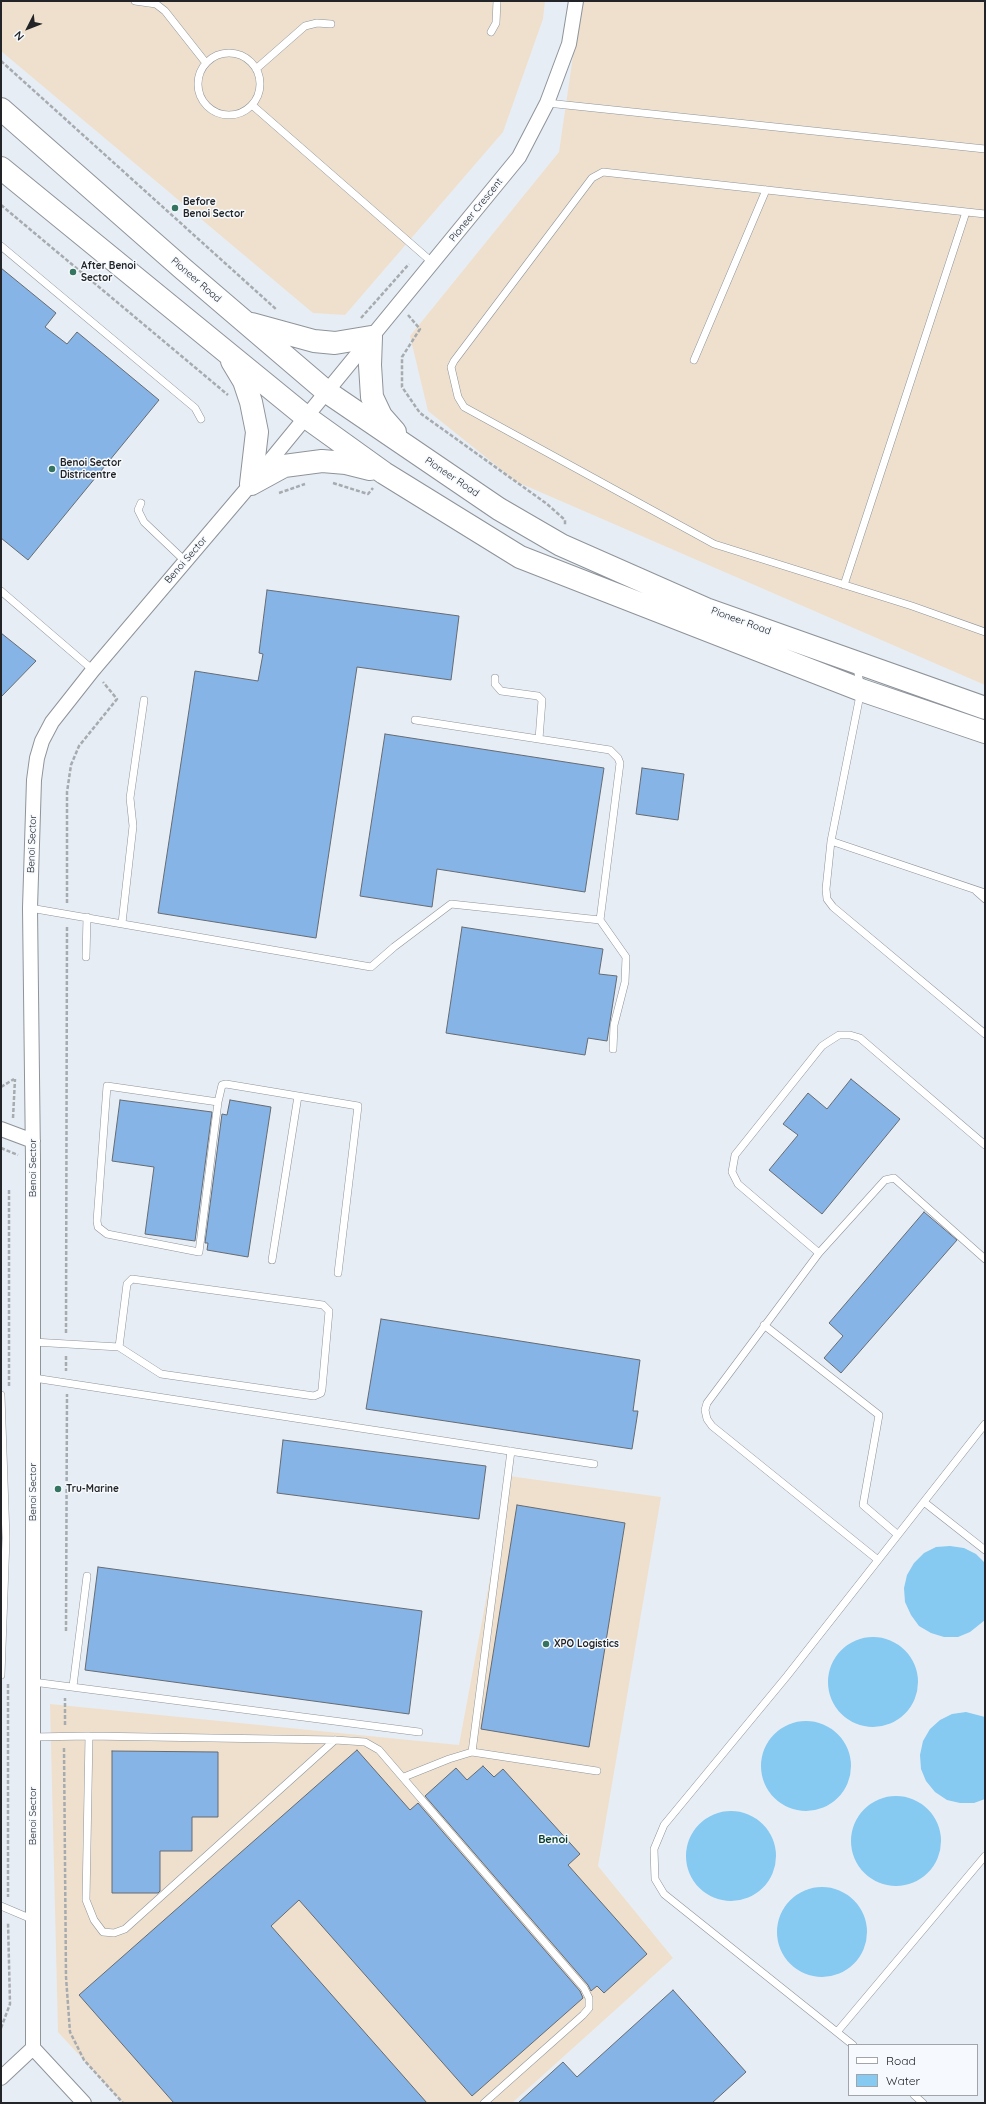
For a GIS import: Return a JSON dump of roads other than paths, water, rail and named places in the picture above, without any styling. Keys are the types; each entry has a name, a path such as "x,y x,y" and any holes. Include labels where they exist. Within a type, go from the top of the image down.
{"main road":[{"name":"Pioneer Road","path":"1,109 327,392 499,509 561,545 706,609 985,708"},
{"name":"Pioneer Road","path":"1,168 58,217 225,350 306,417 384,474 520,558 861,690 985,732"},
{"path":"246,322 314,341 335,343 371,337 370,365 372,396 381,416 420,455"},
{"path":"225,350 244,381 251,402 256,432 251,484"},
{"path":"251,484 284,466 322,461 346,462 384,474"}],"street":[{"name":"Pioneer Crescent","path":"327,392 398,304 434,263 519,157 547,103 569,44 576,1"},
{"name":"Benoi Sector","path":"33,2048 34,1920 32,1737 34,1378 30,908 34,780 37,758 42,741 52,722 93,670 327,392"},
{"path":"1,1129 33,1141"},
{"path":"1,2078 33,2048 84,2103"}],"lane":[{"path":"135,1 156,4 165,11 206,63"},
{"path":"491,32 496,24 497,1"},
{"path":"256,69 305,26 317,23 331,24"},
{"path":"226,54 238,55 248,60 256,69 260,82 259,94 252,105 241,113 227,116 214,112 204,102 198,89 199,76 206,63 215,56 226,54"},
{"path":"547,103 985,149"},
{"path":"252,105 434,263"},
{"path":"985,214 602,172 592,178 454,361 452,367 458,397 464,407 714,544 985,632"},
{"path":"694,360 766,190"},
{"path":"844,585 966,212"},
{"path":"1,246 195,408 201,419"},
{"path":"141,504 138,510 144,522 185,561"},
{"path":"1,591 93,670"},
{"path":"856,662 861,690 832,841 826,889 827,899 833,907 985,1034"},
{"path":"495,678 494,684 501,691 538,696 542,700 539,739"},
{"path":"122,923 133,826 130,798 144,700"},
{"path":"415,720 610,750 618,758 620,763 600,920 626,957 625,982 614,1025 613,1049"},
{"path":"832,841 985,893"},
{"path":"972,889 985,899"},
{"path":"30,908 371,967 394,947 451,904 600,920"},
{"path":"86,957 87,917"},
{"path":"819,1253 738,1184 732,1172 735,1156 822,1046 828,1042 839,1035 850,1035 860,1038 985,1145"},
{"path":"218,1102 107,1086 97,1221 102,1232 199,1252 220,1087 226,1084 358,1106 338,1273"},
{"path":"272,1260 298,1096"},
{"path":"878,1560 712,1426 707,1419 705,1410 710,1395 819,1253 880,1184 888,1178 894,1178 985,1259"},
{"path":"33,1342 119,1346 161,1374 314,1396 321,1393 322,1389 329,1311 322,1305 132,1279 127,1284 119,1346"},
{"path":"764,1325 879,1415 863,1505 898,1535"},
{"path":"34,1378 594,1464"},
{"path":"1,1395 6,1538 1,1675"},
{"path":"852,2044 664,1894 655,1879 654,1849 664,1825 787,1676 985,1424"},
{"path":"472,1752 511,1451"},
{"path":"924,1502 985,1550"},
{"path":"69,1686 87,1576"},
{"path":"33,1682 419,1732"},
{"path":"89,1736 86,1900 94,1920 104,1932 114,1933 126,1929 335,1740"},
{"path":"32,1737 89,1736 335,1740 365,1742 379,1750 404,1777 584,1988 589,1998 589,2008 583,2015 484,2103"},
{"path":"404,1777 449,1759 472,1752 597,1771"},
{"path":"837,2032 985,1856"},
{"path":"1,1906 34,1920"},
{"path":"915,2096 923,2103"}],"water":[{"path":"950,1546 964,1548 976,1554 985,1563 985,1620 970,1632 958,1637 944,1637 931,1633 919,1626 911,1615 905,1602 904,1588 907,1575 914,1563 924,1553 936,1547"},
{"path":"864,1637 882,1637 898,1644 911,1657 918,1673 918,1691 911,1707 898,1720 882,1727 864,1727 848,1720 835,1707 828,1691 828,1673 835,1657 848,1644"},
{"path":"966,1712 985,1717 985,1799 974,1803 960,1803 947,1800 935,1792 926,1781 921,1769 920,1755 923,1741 930,1729 940,1720 952,1714"},
{"path":"797,1721 815,1721 831,1728 844,1741 851,1757 851,1775 844,1791 831,1804 815,1811 797,1811 781,1804 768,1791 761,1775 761,1757 768,1741 781,1728"},
{"path":"887,1796 905,1796 921,1803 934,1816 941,1832 941,1850 934,1866 921,1879 905,1886 887,1886 871,1879 858,1866 851,1850 851,1832 858,1816 871,1803"},
{"path":"722,1811 740,1811 756,1818 769,1831 776,1847 776,1865 769,1881 756,1894 740,1901 722,1901 706,1894 693,1881 686,1865 686,1847 693,1831 706,1818"},
{"path":"813,1887 831,1887 847,1894 860,1907 867,1923 867,1941 860,1957 847,1970 831,1977 813,1977 797,1970 784,1957 777,1941 777,1923 784,1907 797,1894"}],"place":[{"name":"Before Benoi Sector","path":"175,208"},
{"name":"After Benoi Sector","path":"73,272"},
{"name":"Benoi Sector Districentre","path":"52,469"},
{"name":"Tru-Marine","path":"58,1489"},
{"name":"XPO Logistics","path":"546,1644"}],"district":[{"name":"Benoi","path":"553,1840"}]}
